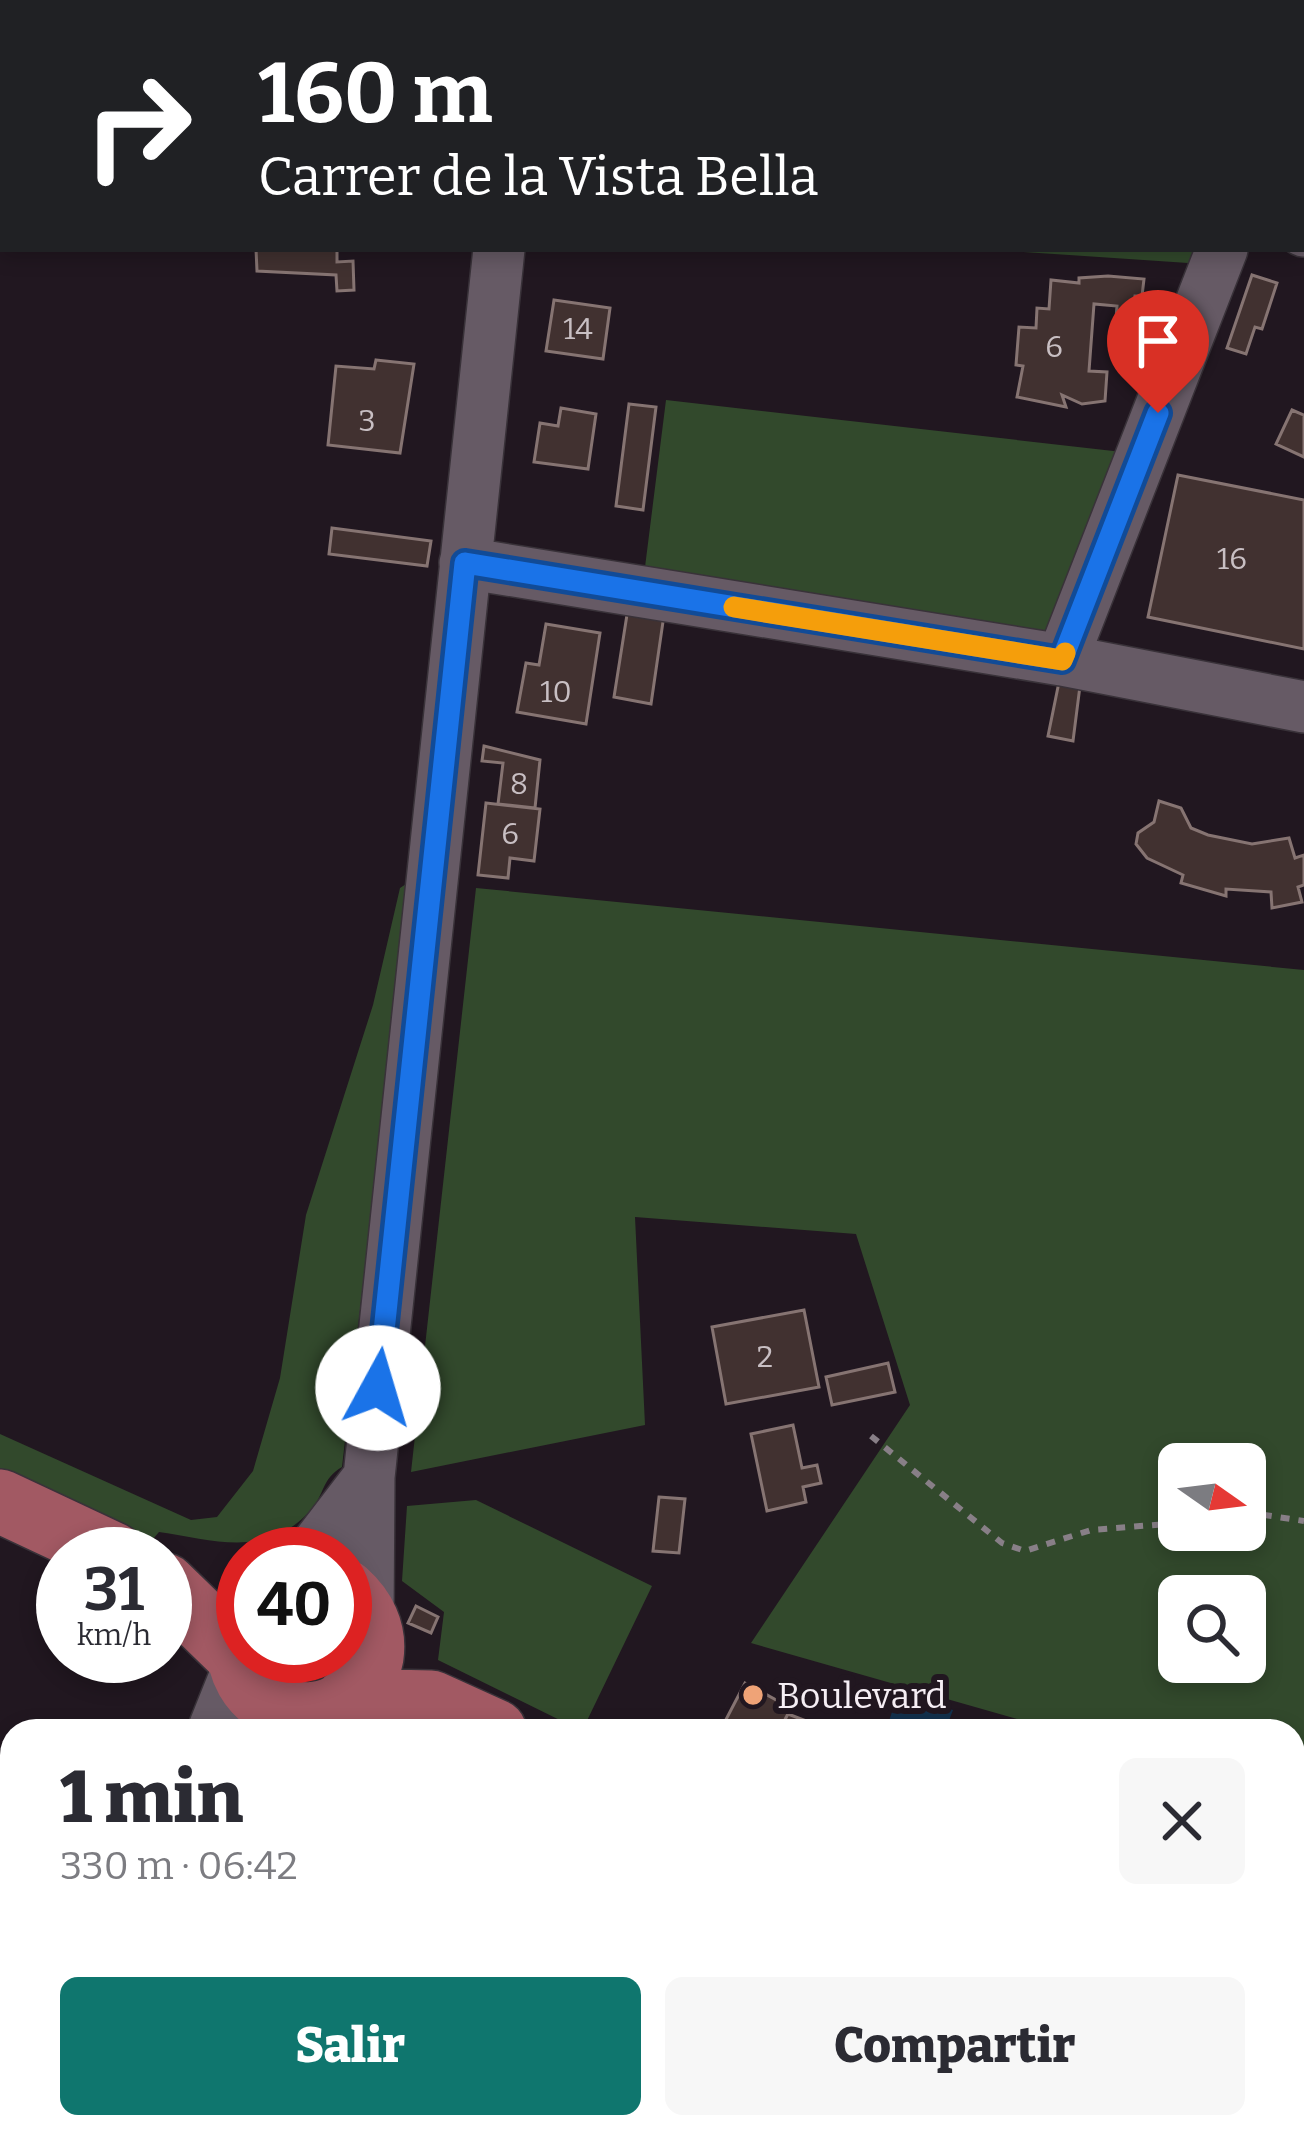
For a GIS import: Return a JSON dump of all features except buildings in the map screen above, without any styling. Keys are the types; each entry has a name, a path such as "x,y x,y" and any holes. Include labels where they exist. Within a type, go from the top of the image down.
{"main road":[{"path":"0,1501 55,1527"},
{"path":"192,1607 216,1626"},
{"path":"372,1627 431,1702 469,1719"},
{"path":"252,1683 256,1694 321,1716 431,1702"},
{"path":"321,1716 355,1683"}],"street":[{"path":"366,1527 499,252"},
{"path":"1062,660 1221,252"},
{"path":"465,563 1062,660 1304,707"},
{"path":"331,1527 369,1477"},
{"path":"217,1719 228,1683"}],"path":[{"path":"871,1436 1002,1543 1025,1551 1091,1530 1158,1524"},
{"path":"1266,1515 1304,1521"}],"green space":[{"path":"1025,252 1208,252 1203,264"},
{"path":"666,400 1131,453 1057,641 644,575"},
{"path":"409,882 342,1467 293,1526 216,1527 216,1542 192,1538 192,1527 107,1527 0,1477 0,1434 191,1520 217,1517 253,1471 280,1378 306,1215 373,1005 400,888"},
{"path":"476,888 1304,970 1304,1719 1017,1719 751,1643 910,1405 856,1234 635,1217 645,1425 411,1472"},
{"path":"476,1500 652,1586 588,1719 558,1719 438,1660 444,1612 402,1581 407,1506"}],"water":[{"path":"893,1690 953,1710 950,1719 890,1719 894,1706 886,1703"}],"slow traffic":[{"path":"734,607 1062,660 1065,653"}],"place":[{"name":"Boulevard","path":"753,1695"}],"route":[{"path":"378,1388 465,563 1062,660 1158,413"}]}
